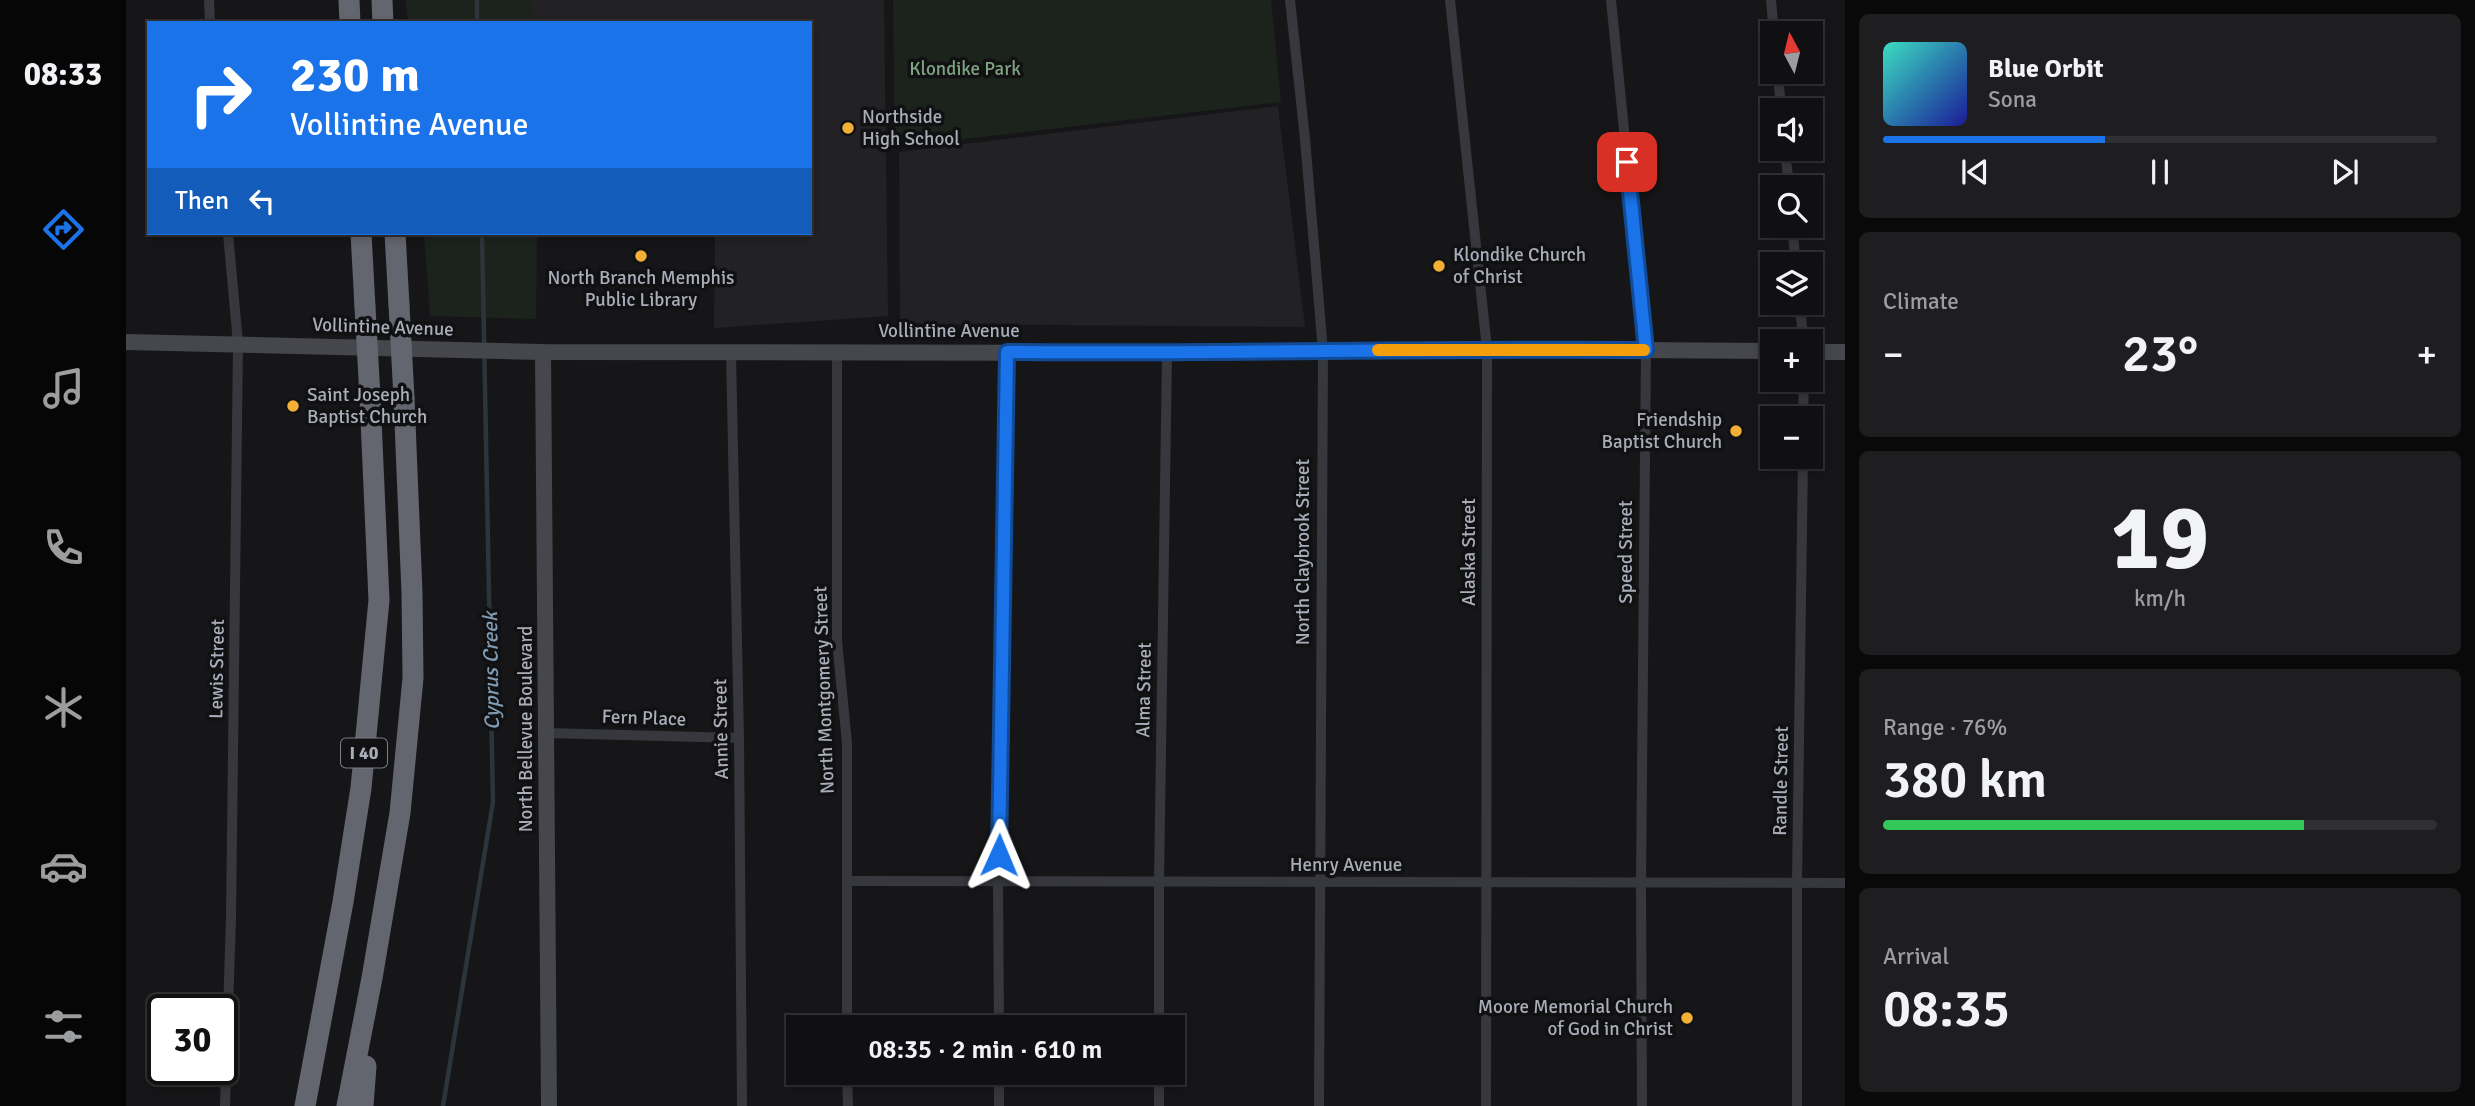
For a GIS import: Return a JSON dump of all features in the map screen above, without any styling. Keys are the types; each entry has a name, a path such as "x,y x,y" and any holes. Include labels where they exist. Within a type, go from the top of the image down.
{"highway":[{"path":"349,0 350,21"},
{"path":"382,0 383,21"},
{"name":"I 40","path":"305,1106 361,788 379,600 361,235"},
{"name":"I 40","path":"349,1106 400,813 412,678 412,593 395,235"},
{"path":"363,1106 372,978"}],"street":[{"path":"209,0 211,21"},
{"name":"North Claybrook Street","path":"1290,0 1305,139 1322,351 1319,1106"},
{"name":"Alaska Street","path":"1450,0 1488,349 1486,1106"},
{"name":"Speed Street","path":"1611,0 1646,350 1641,883 1642,1106"},
{"path":"1771,0 1773,21"},
{"name":"Lewis Street","path":"225,1106 231,917 238,343 228,235"},
{"name":"Vollintine Avenue","path":"126,342 542,352 1167,354 1488,349 1760,351"},
{"name":"North Bellevue Boulevard","path":"542,352 548,733 549,1106"},
{"name":"Annie Street","path":"731,352 739,738 742,1106"},
{"name":"North Montgomery Street","path":"837,352 837,641 847,743 847,1015"},
{"path":"999,1015 998,883 1007,352"},
{"path":"1823,352 1845,352"},
{"name":"Alma Street","path":"1159,1015 1158,883 1167,354"},
{"name":"Randle Street","path":"1797,1106 1803,469"},
{"name":"Fern Place","path":"548,733 739,738"},
{"name":"Henry Avenue","path":"847,881 1845,883"},
{"path":"847,1085 848,1106"},
{"path":"999,1085 999,1106"},
{"path":"1159,1085 1159,1106"}],"shaded area":[{"name":"Northside High School","path":"531,0 884,0 888,316 714,328 715,235 812,235 812,21 532,21"},
{"path":"1278,106 1305,327 900,324 899,152"}],"green space":[{"path":"406,0 531,0 532,21 408,21"},
{"name":"Klondike Park","path":"893,0 1271,0 1281,102 895,147"},
{"path":"424,235 537,235 536,319 430,316"}],"waterway":[{"name":"Cyprus Creek","path":"477,0 477,21"},
{"name":"Cyprus Creek","path":"443,1106 493,802 482,235"}],"slow traffic":[{"path":"1378,350 1644,350"}],"place":[{"name":"Northside High School","path":"848,128"},
{"name":"North Branch Memphis Public Library","path":"641,256"},
{"name":"Klondike Church of Christ","path":"1439,266"},
{"name":"Saint Joseph Baptist Church","path":"293,406"},
{"name":"Friendship Baptist Church","path":"1736,431"},
{"name":"Moore Memorial Church of God in Christ","path":"1687,1018"}],"route":[{"path":"999,855 1007,352 1167,354 1488,349 1646,350 1627,162"}]}
